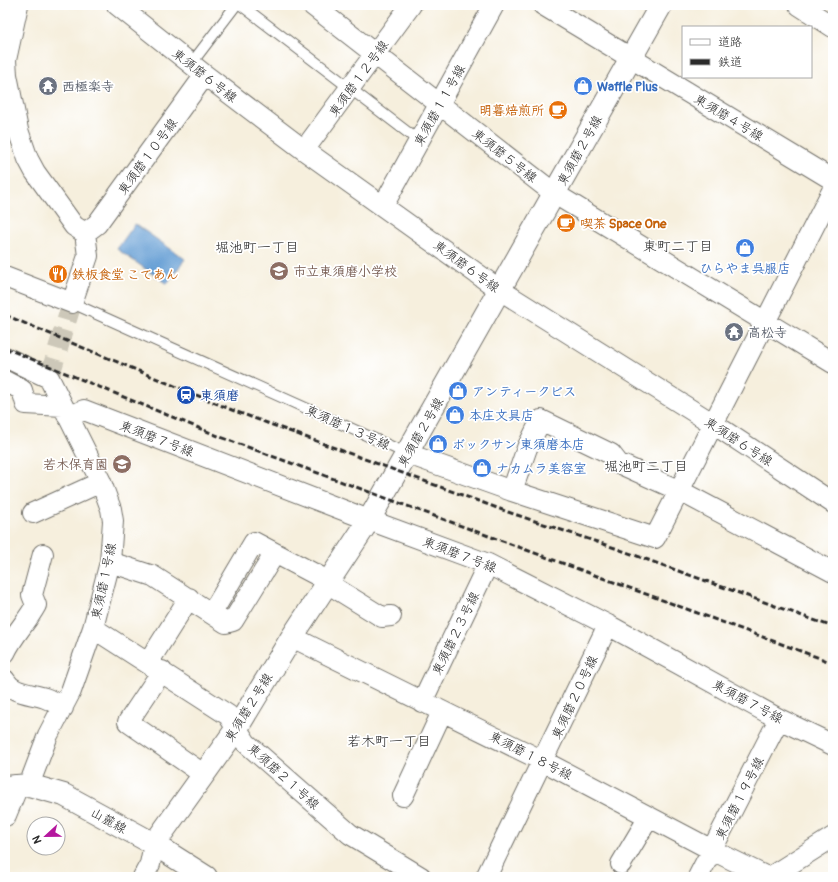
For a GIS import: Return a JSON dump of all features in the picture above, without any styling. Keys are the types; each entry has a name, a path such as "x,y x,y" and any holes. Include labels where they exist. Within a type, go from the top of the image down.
{"street":[{"path":"5,277 72,303 88,256 85,233 74,226 44,186 28,159 18,130 6,67 18,5"},
{"name":"東須磨６号線","path":"117,5 198,70 304,150 500,290 712,423 833,503"},
{"name":"東須磨５号線","path":"312,5 555,194 833,363"},
{"name":"東須磨１２号線","path":"304,150 350,90 374,54 412,5"},
{"name":"東須磨１１号線","path":"383,206 494,5"},
{"name":"東須磨４号線","path":"543,5 833,180"},
{"name":"東須磨２号線","path":"154,844 237,728 292,637 368,520 408,454 661,5"},
{"path":"799,5 833,27"},
{"name":"東須磨１０号線","path":"85,233 97,224 198,70"},
{"path":"680,492 712,423 833,189"},
{"name":"東須磨１号線","path":"5,357 49,378 101,482 111,509 113,521 110,562 93,628 72,691 48,735 17,786"},
{"name":"東須磨７号線","path":"5,381 22,390 26,404 65,411 84,410 368,520 488,564 608,625 780,719 833,745"},
{"path":"512,491 527,448 541,420 611,454 618,463 680,492 833,572"},
{"name":"東須磨１３号線","path":"408,454 512,491 655,538 680,492"},
{"path":"33,513 101,482"},
{"path":"110,562 153,576 212,612 226,623 233,621 275,553 328,582 382,617 391,616"},
{"path":"5,653 10,630 30,616 36,605 32,595 43,554"},
{"name":"東須磨２３号線","path":"422,702 488,564"},
{"path":"189,598 128,722 203,774"},
{"name":"東須磨２０号線","path":"486,877 544,761 608,625"},
{"name":"東須磨２１号線","path":"93,628 228,715 246,743 350,834 421,877"},
{"name":"東須磨１８号線","path":"292,637 544,761 712,850 769,877 833,837"},
{"path":"5,680 9,686 15,690 46,698 62,708"},
{"path":"403,796 442,712"},
{"name":"東須磨１９号線","path":"698,877 780,719"},
{"path":"5,815 17,786"},
{"name":"山麓線","path":"17,786 64,795 154,844 206,877"},
{"path":"621,864 649,817"},
{"path":"143,877 150,864 154,844"}],"lane":[{"path":"198,70 236,5"},
{"path":"241,5 350,90 419,141"},
{"name":"東須磨１３号線","path":"72,303 408,454"}],"water":[{"path":"135,224 185,259 167,284 117,249"}],"tunnel":[{"path":"49,378 72,303"}],"railway":[{"path":"5,315 232,410 508,512 615,548 833,627"},
{"path":"5,348 223,438 833,663"}],"place":[{"name":"西極楽寺","path":"48,86"},
{"name":"Waffle Plus","path":"583,86"},
{"name":"明暮焙煎所","path":"558,110"},
{"name":"喫茶 Space One","path":"566,223"},
{"name":"ひらやま呉服店","path":"745,248"},
{"name":"市立東須磨小学校","path":"279,271"},
{"name":"鉄板食堂 こてあん","path":"58,274"},
{"name":"高松寺","path":"734,332"},
{"name":"アンティークビス","path":"458,391"},
{"name":"東須磨","path":"186,395"},
{"name":"本庄文具店","path":"455,415"},
{"name":"ボックサン 東須磨本店","path":"438,444"},
{"name":"若木保育園","path":"122,464"},
{"name":"ナカムラ美容室","path":"482,468"}],"district":[{"name":"東町二丁目","path":"678,246"},
{"name":"堀池町一丁目","path":"257,247"},
{"name":"堀池町二丁目","path":"646,466"},
{"name":"若木町一丁目","path":"389,741"}]}
